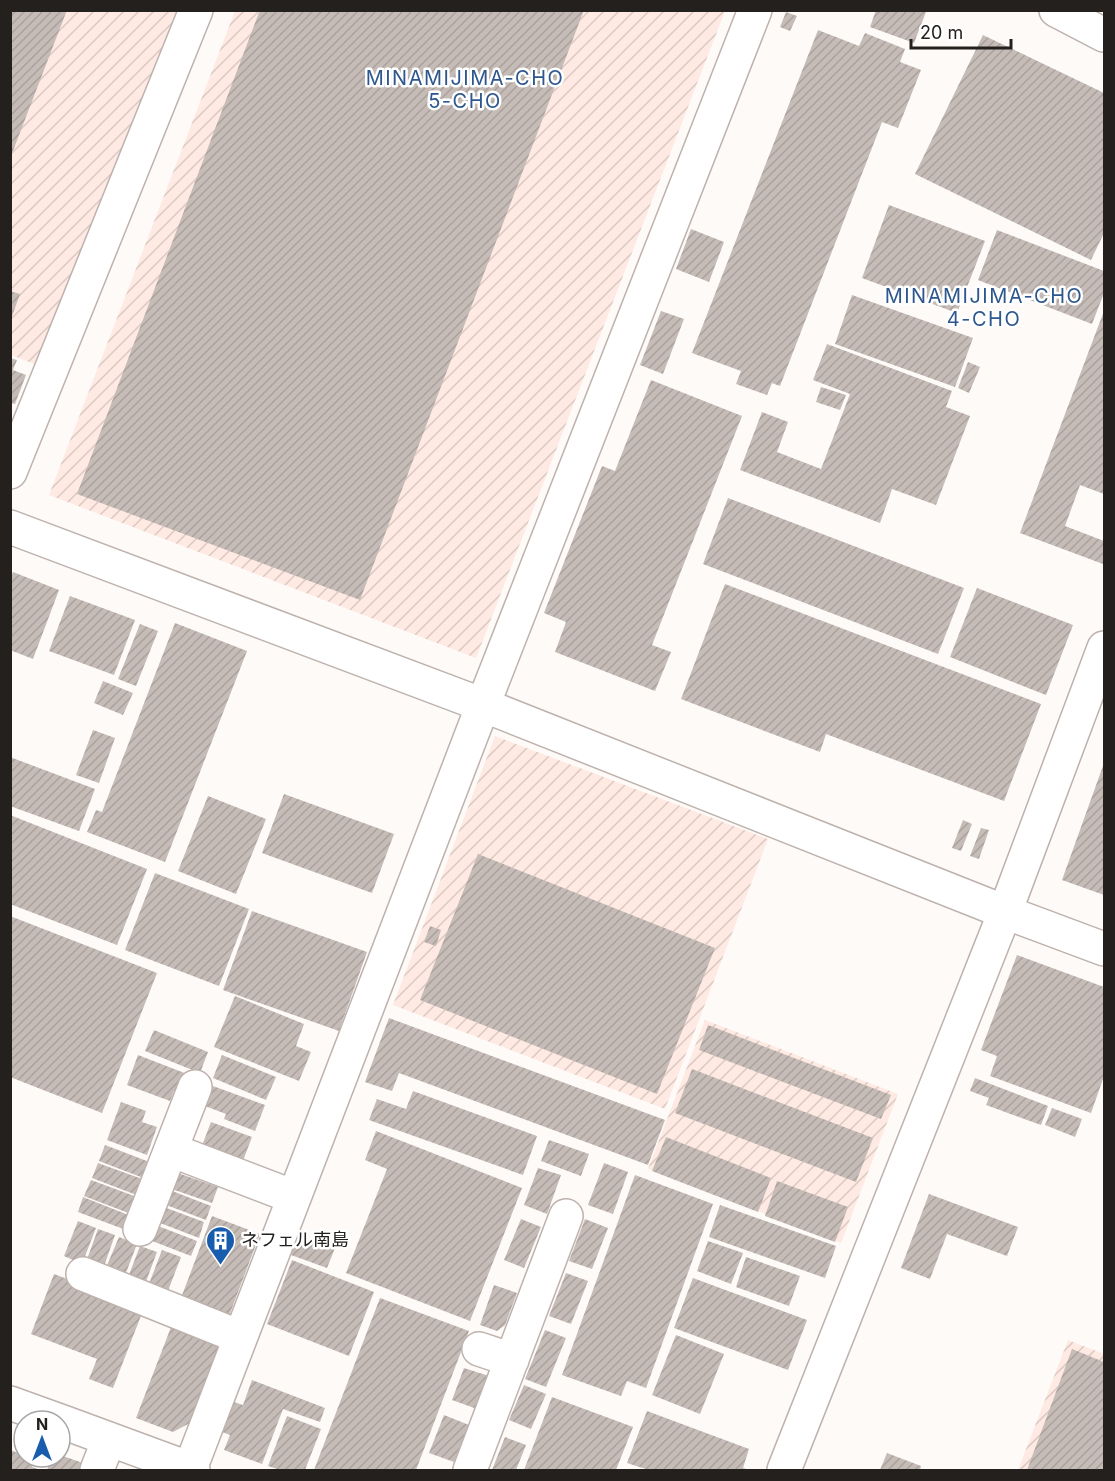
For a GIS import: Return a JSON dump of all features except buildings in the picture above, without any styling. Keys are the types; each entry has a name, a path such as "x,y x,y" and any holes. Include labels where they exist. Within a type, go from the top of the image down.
{"street":[{"path":"10,472 19,423 196,10"},
{"path":"72,1425 191,1470 483,705 756,10"},
{"path":"1056,10 1104,34"},
{"path":"10,526 483,705 1104,949"},
{"path":"784,1470 1005,912 1104,648"},
{"path":"140,1229 195,1087"},
{"path":"171,1150 294,1197"},
{"path":"470,1470 566,1216"},
{"path":"83,1274 240,1337"},
{"path":"479,1349 512,1360"},
{"path":"10,1403 27,1409"},
{"path":"97,1470 109,1439"}],"shaded area":[{"path":"10,11 181,11 42,367 11,355"},
{"path":"235,11 725,11 476,658 49,495"},
{"path":"495,736 768,839 665,1109 393,1005"},
{"path":"705,1020 898,1094 841,1243 648,1169"},
{"path":"1068,1340 1104,1354 1104,1470 1018,1470"}],"place":[{"name":"ネフェル南島","path":"220,1266"}],"district":[{"name":"MINAMIJIMA-CHO 5-CHO","path":"465,90"},
{"name":"MINAMIJIMA-CHO 4-CHO","path":"984,308"}]}
